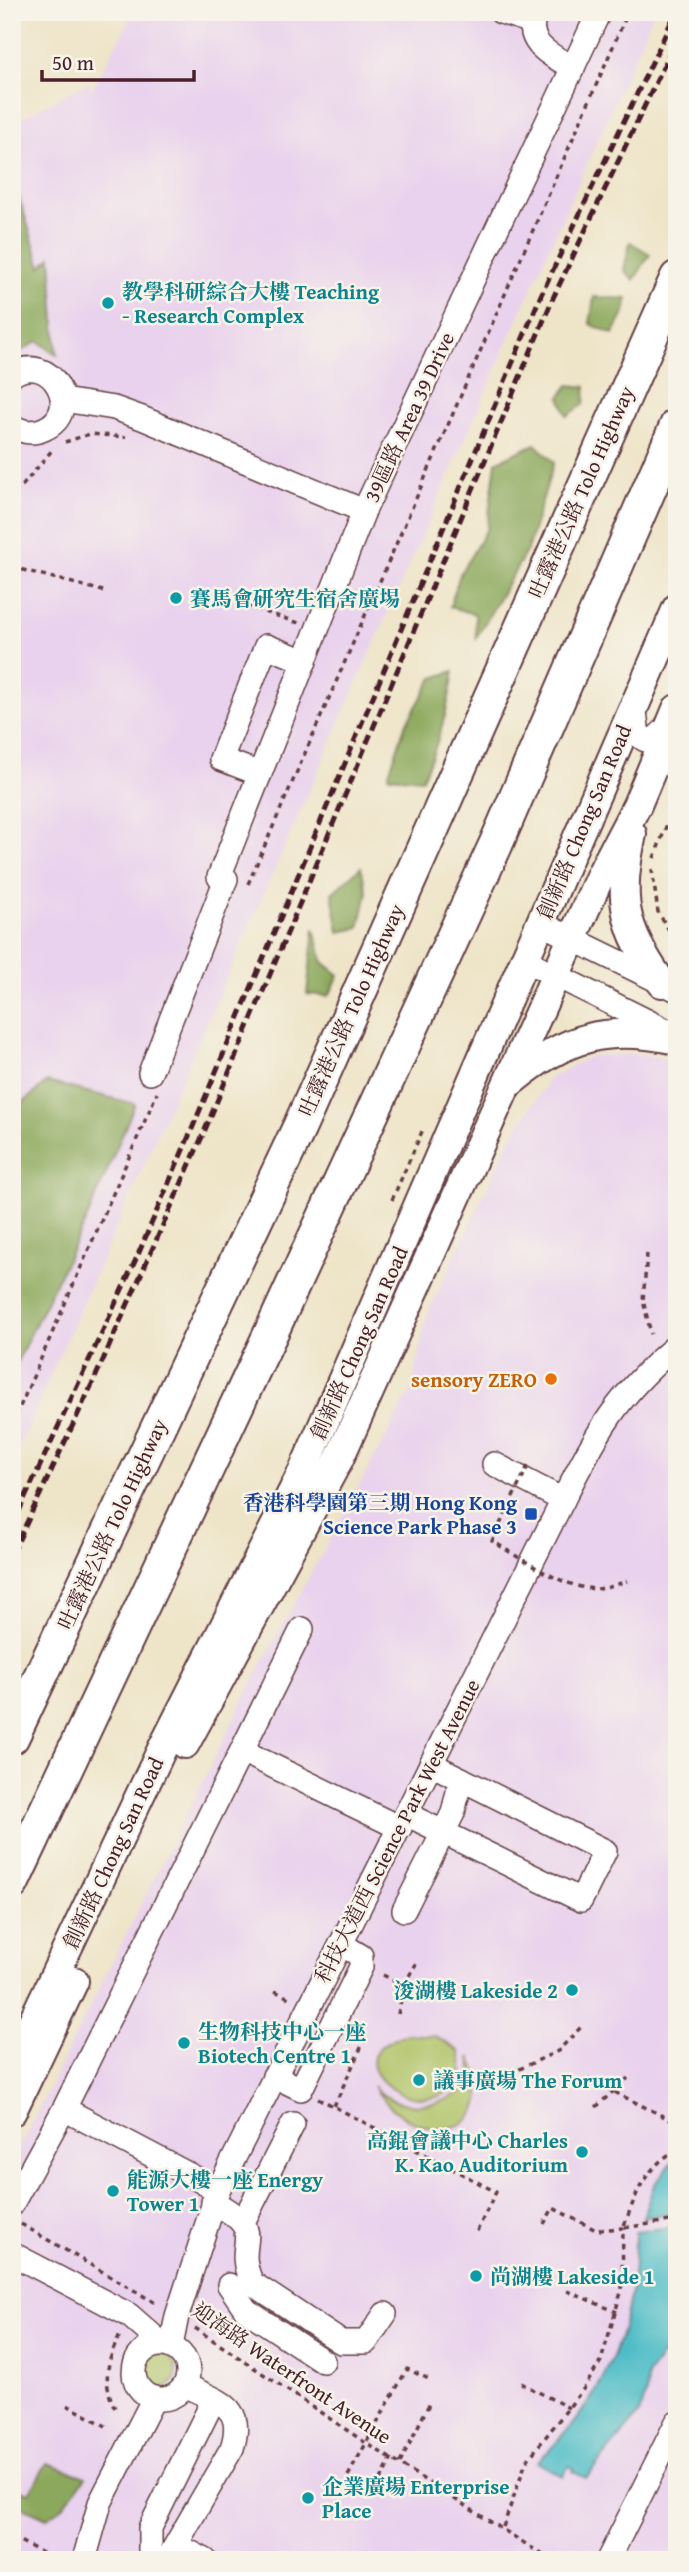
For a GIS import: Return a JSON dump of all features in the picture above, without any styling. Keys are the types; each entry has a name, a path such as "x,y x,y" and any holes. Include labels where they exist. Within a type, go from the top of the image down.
{"highway":[{"name":"吐露港公路 Tolo Highway","path":"12,1737 300,1126 677,278"},
{"path":"12,1883 276,1322 496,844 677,425"}],"main road":[{"name":"創新路 Chong San Road","path":"12,2064 161,1751 303,1471 677,608"},
{"name":"創新路 Chong San Road","path":"12,2111 188,1739 339,1459 601,874 638,805 673,717"},
{"path":"638,805 623,876 624,901 637,942 669,986"},
{"path":"508,1084 546,1055 580,1039 623,1032 677,1038"}],"street":[{"path":"501,12 534,17 534,39 538,46 573,68"},
{"name":"39區路 Area 39 Drive","path":"63,400 114,408 133,414 364,511 597,13"},
{"path":"14,370 47,373 61,389 63,400 62,410 49,427 40,431 14,433"},
{"path":"154,1082 226,879 219,877 364,511"},
{"path":"260,774 221,759 266,646 305,662"},
{"path":"634,704 638,735 645,740 655,738 673,717"},
{"path":"540,923 669,986"},
{"path":"525,960 677,1038"},
{"name":"科技大道西 Science Park West Avenue","path":"167,2345 216,2196 592,1443 619,1399 677,1345"},
{"path":"494,1464 563,1500"},
{"path":"12,2204 64,2109 302,1629"},
{"path":"242,1751 403,1821 443,1833 581,1900 605,1851 431,1764"},
{"path":"404,1910 453,1812 461,1779"},
{"path":"64,2109 216,2196 243,2222 248,2237 245,2268 253,2283 341,2343 366,2342 385,2314"},
{"path":"243,2222 293,2124"},
{"path":"12,2257 18,2257 129,2315 184,2358 188,2376 185,2385 172,2397 153,2398 139,2388 135,2380 135,2363 146,2349 167,2345"},
{"path":"191,2269 229,2285 253,2283"},
{"path":"229,2285 246,2310 323,2361"},
{"path":"185,2385 228,2407 235,2415 238,2429 232,2448 173,2553 205,2560"},
{"path":"84,2560 100,2503 153,2398"},
{"path":"150,2560 150,2528 208,2411 210,2398"},
{"path":"608,2560 671,2446 677,2422"}],"path":[{"path":"244,893 628,12"},
{"path":"12,487 23,485 42,459 58,445 75,438 109,434 134,439"},
{"path":"12,567 103,591"},
{"path":"246,606 318,629"},
{"path":"677,798 652,867 658,912 677,943"},
{"path":"12,1425 154,1082"},
{"path":"648,1254 643,1300 650,1334"},
{"path":"669,1450 676,1476"},
{"path":"528,1466 492,1541 546,1573 586,1587 605,1588 627,1581"},
{"path":"398,2014 404,1985 416,1964"},
{"path":"383,1975 404,1985"},
{"path":"503,2081 509,2074 558,2051 583,2025"},
{"path":"366,2037 334,2106 496,2192 476,2233"},
{"path":"596,2107 628,2078"},
{"path":"588,2079 677,2123"},
{"path":"503,2527 526,2462 569,2408 601,2361 617,2312 624,2270 623,2228 642,2179 654,2163 677,2149"},
{"path":"544,2224 553,2208 596,2230 677,2220"},
{"name":"迎海路 Waterfront Avenue","path":"12,2219 177,2316 551,2560"},
{"path":"567,2291 617,2312"},
{"path":"115,2408 108,2395 108,2367 129,2315 141,2294"},
{"path":"348,2476 407,2369 430,2380"},
{"path":"522,2383 569,2408"},
{"path":"400,2463 429,2404"},
{"path":"67,2405 106,2426"},
{"path":"376,2489 392,2458"},
{"path":"12,2537 56,2560"}],"shaded area":[{"path":"134,12 654,12 12,1462 12,123 89,82 91,91"},
{"path":"645,1054 677,1063 677,2560 12,2560 12,2162 262,1663 412,1389 427,1315 509,1141 550,1078 592,1055"}],"green space":[{"path":"12,175 41,267 51,257 57,355 38,341 12,357"},
{"path":"630,242 650,254 634,280 624,270"},
{"path":"594,297 627,299 624,314 613,334 590,324"},
{"path":"569,385 586,387 584,404 567,416 560,397"},
{"path":"535,444 554,462 527,550 476,638 475,614 450,607 460,574 487,529 496,462"},
{"path":"454,671 442,726 422,779 388,776 405,726 433,678"},
{"path":"361,867 367,893 359,928 339,932 332,893"},
{"path":"314,928 323,962 339,975 329,996 307,994"},
{"path":"47,1082 135,1104 88,1216 12,1372 12,1112"},
{"path":"408,2034 435,2036 459,2051 463,2071 450,2090 431,2098 410,2096 391,2088 378,2075 373,2060 382,2046"},
{"path":"470,2057 479,2083 478,2104 469,2118 454,2127 435,2128 414,2122 392,2108 373,2086 394,2100 406,2104 418,2105 444,2100 466,2088 472,2070"},
{"path":"160,2354 172,2359 177,2371 172,2383 160,2388 148,2383 143,2371 148,2359"},
{"path":"47,2463 86,2476 62,2508 47,2518 12,2502 12,2486 29,2493"}],"water":[{"path":"677,2156 677,2213 643,2217 654,2185"},
{"path":"677,2226 677,2335 647,2376 646,2395 639,2414 586,2478 573,2472 574,2468 569,2466 562,2476 537,2462 582,2413 612,2358 623,2329 630,2298 635,2232"}],"railway":[{"path":"12,1526 137,1257 541,295 676,12"},
{"path":"12,1554 95,1378 202,1137 553,298 677,38"}],"place":[{"name":"教學科研綜合大樓 Teaching - Research Complex","path":"108,303"},
{"name":"賽馬會研究生宿舍廣埸","path":"176,598"},
{"name":"sensory ZERO","path":"551,1379"},
{"name":"香港科學園第三期 Hong Kong Science Park Phase 3","path":"531,1514"},
{"name":"浚湖樓 Lakeside 2","path":"572,1990"},
{"name":"生物科技中心一座 Biotech Centre 1","path":"184,2043"},
{"name":"議事廣場 The Forum","path":"419,2080"},
{"name":"高錕會議中心 Charles K. Kao Auditorium","path":"582,2152"},
{"name":"能源大樓一座 Energy Tower 1","path":"113,2191"},
{"name":"尚湖樓 Lakeside 1","path":"476,2276"},
{"name":"企業廣場 Enterprise Place","path":"308,2498"}]}
